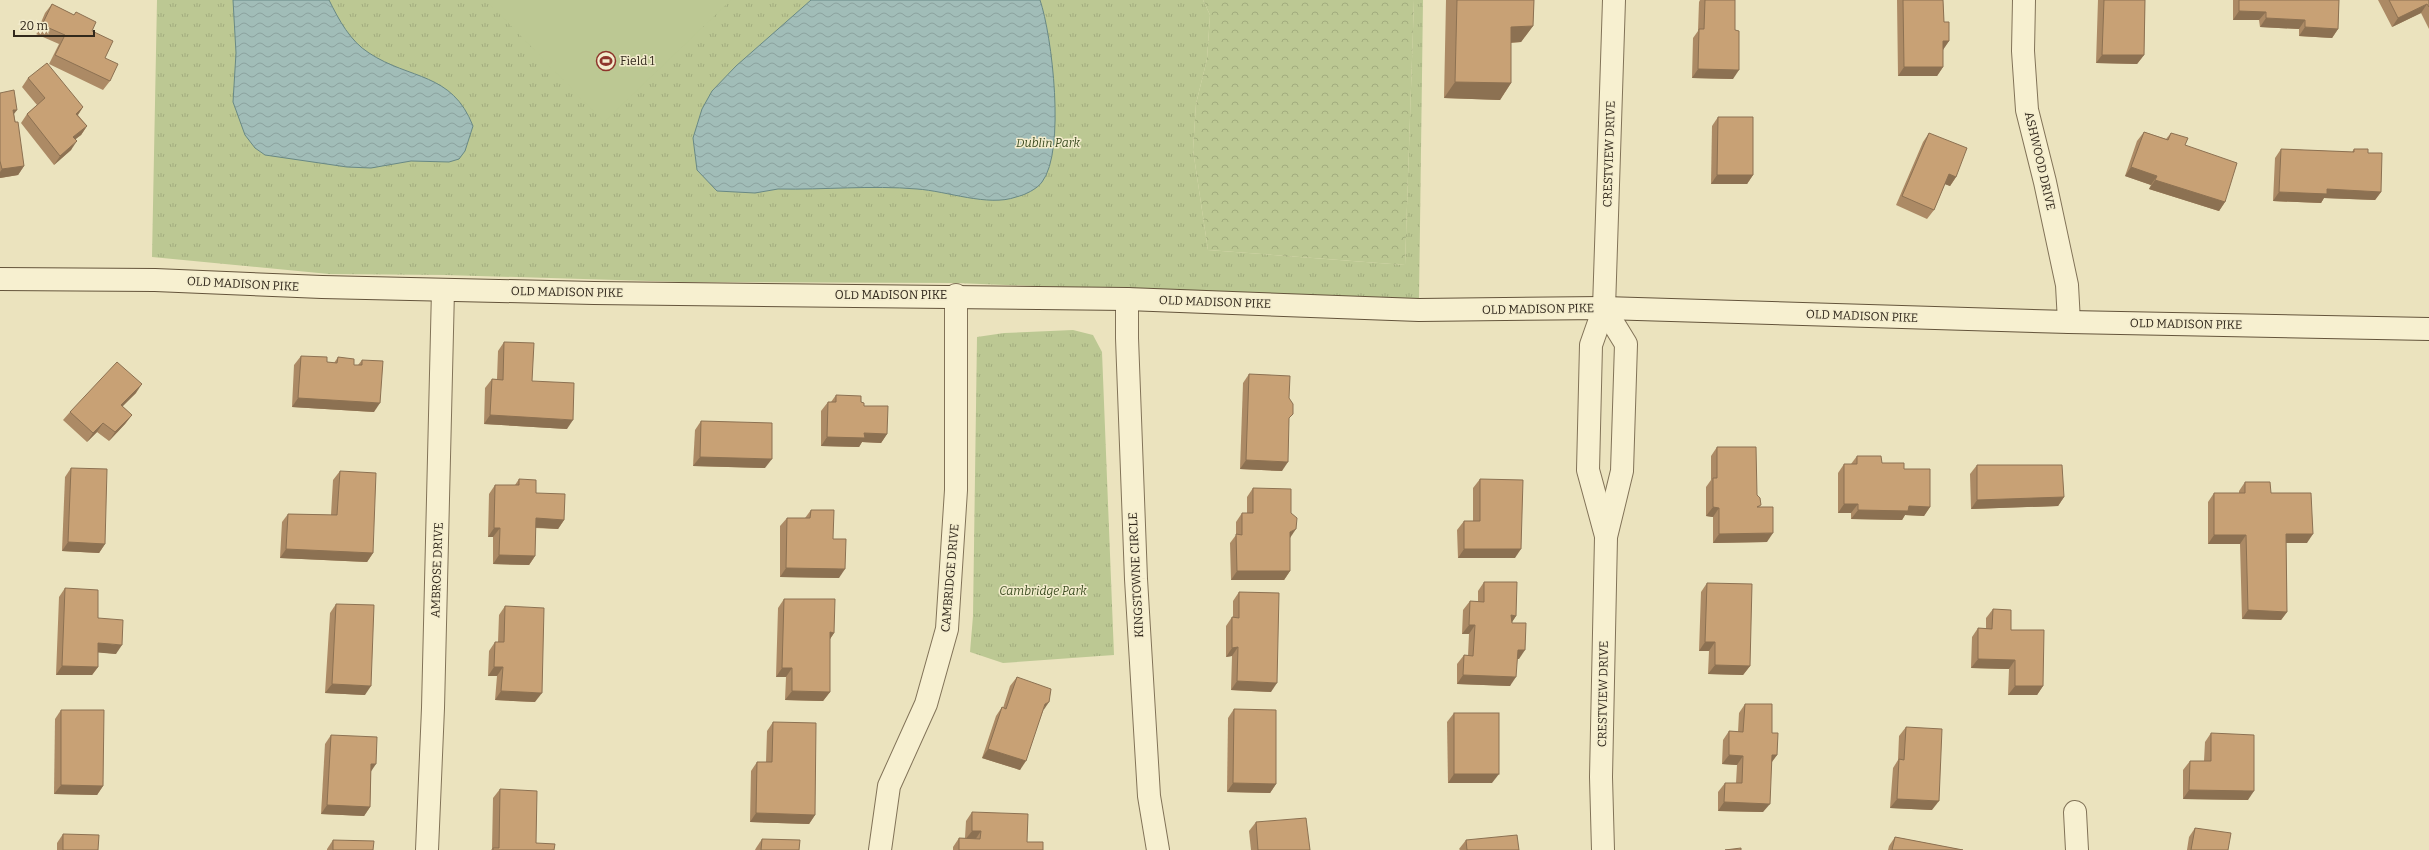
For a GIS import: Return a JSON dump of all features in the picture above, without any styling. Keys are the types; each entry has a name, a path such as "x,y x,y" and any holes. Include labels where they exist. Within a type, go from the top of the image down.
{"street":[{"name":"CRESTVIEW DRIVE","path":"1606,537 1588,470 1591,345 1604,308 1614,0"},
{"name":"ASHWOOD DRIVE","path":"2024,0 2023,51 2027,110 2045,182 2067,285 2069,322"},
{"name":"OLD MADISON PIKE","path":"0,280 155,280 322,287 443,290 1127,298 1419,310 1604,308 2069,322 2429,329"},
{"name":"AMBROSE DRIVE","path":"427,850 433,700 443,290"},
{"name":"CAMBRIDGE DRIVE","path":"880,850 889,786 926,704 948,629 956,490 956,295"},
{"name":"KINGSTOWNE CIRCLE","path":"1127,298 1127,338 1136,586 1148,796 1158,850"},
{"name":"CRESTVIEW DRIVE","path":"1603,850 1601,777 1606,537 1622,472 1626,344 1604,308"},
{"path":"2075,812 2077,850"}],"green space":[{"name":"Dublin Park","path":"157,0 1203,0 1210,15 1207,59 1196,104 1193,150 1208,250 1405,265 1414,0 1423,0 1419,301 956,283 683,282 445,275 329,274 152,257"},
{"name":"Field 1","path":"486,0 731,0 604,122"},
{"path":"1203,0 1414,0 1405,265 1208,250 1193,150 1196,104 1207,59 1210,15"},
{"name":"Cambridge Park","path":"1073,330 1093,335 1102,352 1114,655 1003,663 970,652 973,616 977,337 1004,333"}],"water":[{"path":"233,0 329,0 346,30 362,48 384,62 442,86 454,96 464,108 473,126 465,151 459,159 449,162 411,161 371,168 347,167 265,155 255,148 245,135 233,102 236,53"},
{"path":"811,0 1040,0 1049,39 1055,120 1054,145 1049,167 1040,185 1023,195 1005,200 967,198 929,190 900,188 778,189 755,193 717,191 697,170 693,138 702,109 712,91 736,66"}],"building":[{"path":"1457,0 1534,0 1533,26 1511,27 1511,83 1455,82"},
{"path":"1705,0 1735,0 1735,30 1739,31 1739,70 1698,69 1699,29 1704,29"},
{"path":"1903,0 1943,0 1944,22 1949,22 1949,41 1943,41 1943,67 1904,67"},
{"path":"2104,0 2145,0 2144,55 2102,55"},
{"path":"2239,0 2339,0 2338,29 2305,27 2305,20 2266,18 2266,12 2239,11"},
{"path":"2389,0 2429,0 2429,7 2427,4 2398,18"},
{"path":"52,4 74,15 76,12 96,22 92,31 113,41 105,58 118,64 110,81 55,55 65,35 42,25"},
{"path":"47,63 83,107 76,114 87,126 73,137 77,141 60,156 27,114 45,98 28,78"},
{"path":"14,90 17,110 13,110 15,122 18,122 24,166 2,169 0,161 0,93"},
{"path":"1718,117 1753,117 1753,175 1717,175"},
{"path":"2144,132 2168,140 2171,133 2188,138 2185,145 2237,163 2225,202 2155,180 2157,176 2131,167"},
{"path":"1929,133 1967,148 1956,177 1949,174 1934,210 1902,196"},
{"path":"2281,149 2354,152 2354,149 2368,149 2368,153 2382,153 2381,192 2327,189 2327,194 2279,192"},
{"path":"504,342 534,343 532,381 574,383 573,420 490,415 492,379 503,380"},
{"path":"301,356 327,357 327,362 337,363 338,357 354,359 354,365 362,365 362,360 383,361 380,403 298,398"},
{"path":"117,362 142,384 121,405 132,415 115,432 103,423 93,433 70,412"},
{"path":"1249,374 1290,376 1289,398 1293,404 1293,414 1289,418 1288,462 1246,460"},
{"path":"836,395 861,396 861,402 864,403 864,406 888,406 887,434 864,433 865,438 827,437 828,402 836,402"},
{"path":"701,421 772,423 772,459 700,457"},
{"path":"1717,447 1756,447 1757,495 1760,498 1761,505 1757,507 1773,507 1773,533 1719,534 1719,508 1713,507 1713,478 1717,478"},
{"path":"1857,456 1881,456 1882,463 1904,463 1904,469 1930,469 1930,507 1909,506 1908,511 1858,510 1858,504 1844,504 1844,464 1857,464"},
{"path":"1977,465 2062,465 2064,497 1977,500"},
{"path":"71,468 107,469 105,544 68,542"},
{"path":"340,471 376,473 373,553 286,549 288,514 337,515"},
{"path":"519,479 536,480 536,493 565,494 564,520 536,518 535,556 499,555 500,528 494,528 495,485 519,485"},
{"path":"1480,479 1523,480 1521,549 1464,549 1464,521 1480,521"},
{"path":"2245,482 2270,482 2271,493 2311,493 2313,534 2286,534 2287,612 2248,610 2246,535 2214,535 2214,493 2245,493"},
{"path":"1253,488 1291,489 1291,513 1297,518 1296,529 1290,532 1290,571 1237,571 1236,534 1242,535 1242,513 1253,513"},
{"path":"811,510 834,510 833,539 846,539 845,569 786,568 787,518 810,518"},
{"path":"1484,582 1517,582 1516,616 1511,615 1512,623 1526,623 1525,650 1518,650 1516,677 1463,675 1464,655 1473,656 1475,625 1469,625 1470,601 1484,602"},
{"path":"1707,583 1752,584 1750,666 1715,665 1715,642 1705,642"},
{"path":"65,588 98,590 98,618 123,620 122,645 98,643 98,667 62,666"},
{"path":"1239,592 1279,593 1277,683 1237,681 1238,647 1232,648 1232,617 1239,618"},
{"path":"784,599 835,599 834,633 830,632 830,692 792,691 792,668 782,668"},
{"path":"336,604 374,605 371,686 332,684"},
{"path":"505,606 544,608 542,693 501,691 503,667 494,667 495,642 504,642"},
{"path":"1993,609 2011,610 2011,630 2044,630 2043,686 2015,686 2015,660 1978,659 1978,628 1992,629"},
{"path":"1017,677 1051,689 1049,702 1045,704 1026,761 988,749 1002,707 1006,709"},
{"path":"1745,704 1772,704 1772,733 1778,733 1777,755 1772,755 1770,804 1724,802 1725,783 1742,783 1743,756 1729,755 1729,731 1743,732"},
{"path":"1234,709 1276,710 1276,784 1233,783"},
{"path":"61,710 104,710 103,786 61,785"},
{"path":"1454,713 1499,713 1499,774 1454,774"},
{"path":"773,722 816,723 815,815 756,813 757,762 772,762"},
{"path":"1906,727 1942,729 1939,801 1897,799 1899,759 1904,760"},
{"path":"2211,733 2254,735 2254,791 2189,790 2190,761 2211,761"},
{"path":"331,735 377,737 376,764 371,764 370,807 327,805"},
{"path":"500,789 537,791 536,843 555,844 554,850 493,850 493,848 499,848"},
{"path":"972,812 1028,814 1027,842 1043,842 1043,850 959,850 959,838 980,839 981,831 972,831"},
{"path":"1306,818 1310,850 1258,850 1256,822"},
{"path":"2195,828 2231,833 2228,850 2191,850"},
{"path":"63,834 99,835 98,850 63,850"},
{"path":"1517,835 1519,850 1467,850 1466,840"},
{"path":"1895,837 1963,850 1892,850"},
{"path":"762,839 800,840 799,850 761,850"},
{"path":"333,840 374,841 373,850 333,850"},
{"path":"1741,848 1741,850 1725,850"}],"place":[{"name":"Field 1","path":"606,61"}]}
